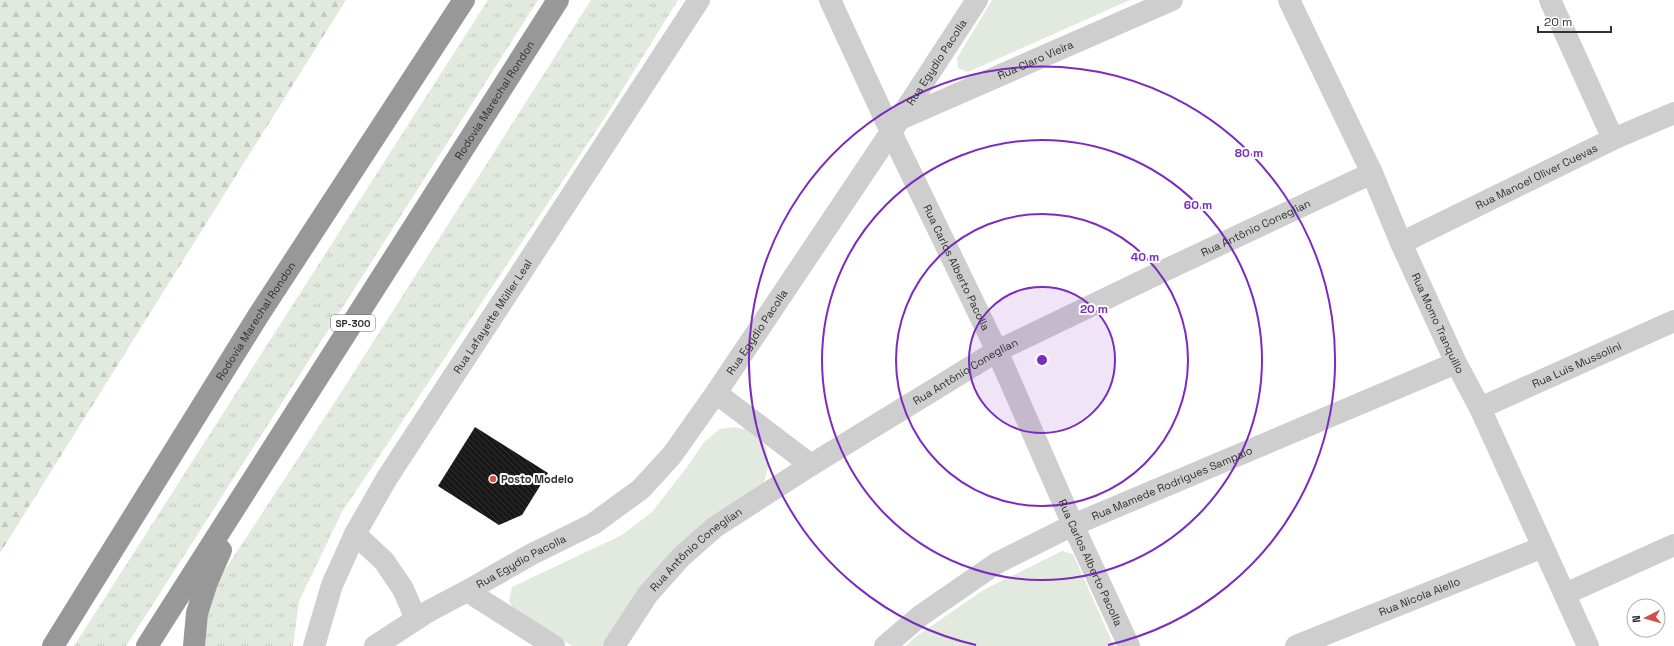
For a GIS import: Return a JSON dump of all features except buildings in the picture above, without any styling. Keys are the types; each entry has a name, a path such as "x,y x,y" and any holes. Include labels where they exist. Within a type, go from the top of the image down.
{"highway":[{"name":"Rodovia Marechal Rondon","path":"53,646 258,316 464,0"},
{"name":"Rodovia Marechal Rondon","path":"147,646 558,0"},
{"path":"194,646 197,613 207,582 251,483"}],"street":[{"name":"Rua Lafayette Müller Leal","path":"314,646 332,585 355,534 399,458 699,0"},
{"name":"Rua Carlos Alberto Pacolla","path":"830,0 894,126 997,351 1073,525 1130,646"},
{"name":"Rua Egydio Pacolla","path":"467,591 532,554 593,524 641,489 672,456 716,393 977,0"},
{"name":"Rua Claro Vieira","path":"894,126 1172,0"},
{"name":"Rua Momo Tranquillo","path":"1289,0 1372,173 1401,242 1456,363 1480,408 1588,646"},
{"path":"1550,0 1613,139"},
{"name":"Rua Manoel Oliver Cuevas","path":"1401,242 1613,139 1674,113"},
{"name":"Rua Antônio Coneglian","path":"614,646 648,594 681,557 715,527 811,465 997,351 1372,173"},
{"name":"Rua Luis Mussolini","path":"1480,408 1674,321"},
{"name":"Rua Mamede Rodrigues Sampaio","path":"885,646 920,616 997,563 1073,525 1456,363"},
{"path":"716,393 811,465"},
{"path":"355,534 384,562 403,589 416,620"},
{"path":"1565,594 1674,545"},
{"name":"Rua Nicola Aiello","path":"1296,646 1543,547"},
{"path":"375,646 416,620 467,591 554,646"}],"green space":[{"path":"0,0 346,0 0,553"},
{"path":"488,0 538,0 126,646 74,646"},
{"path":"591,0 678,0 606,116 342,512 299,601 293,646 203,646 206,609 219,579 333,405"},
{"path":"992,0 1130,0 968,72 958,68 957,58"},
{"path":"734,427 749,430 766,446 769,465 762,488 658,568 602,646 572,646 514,610 509,601 512,587 622,535 652,512 690,463 704,442 720,429"},
{"path":"1062,551 1073,554 1114,646 906,646 914,638 985,589"}],"place":[{"name":"Posto Modelo","path":"493,479"}]}
